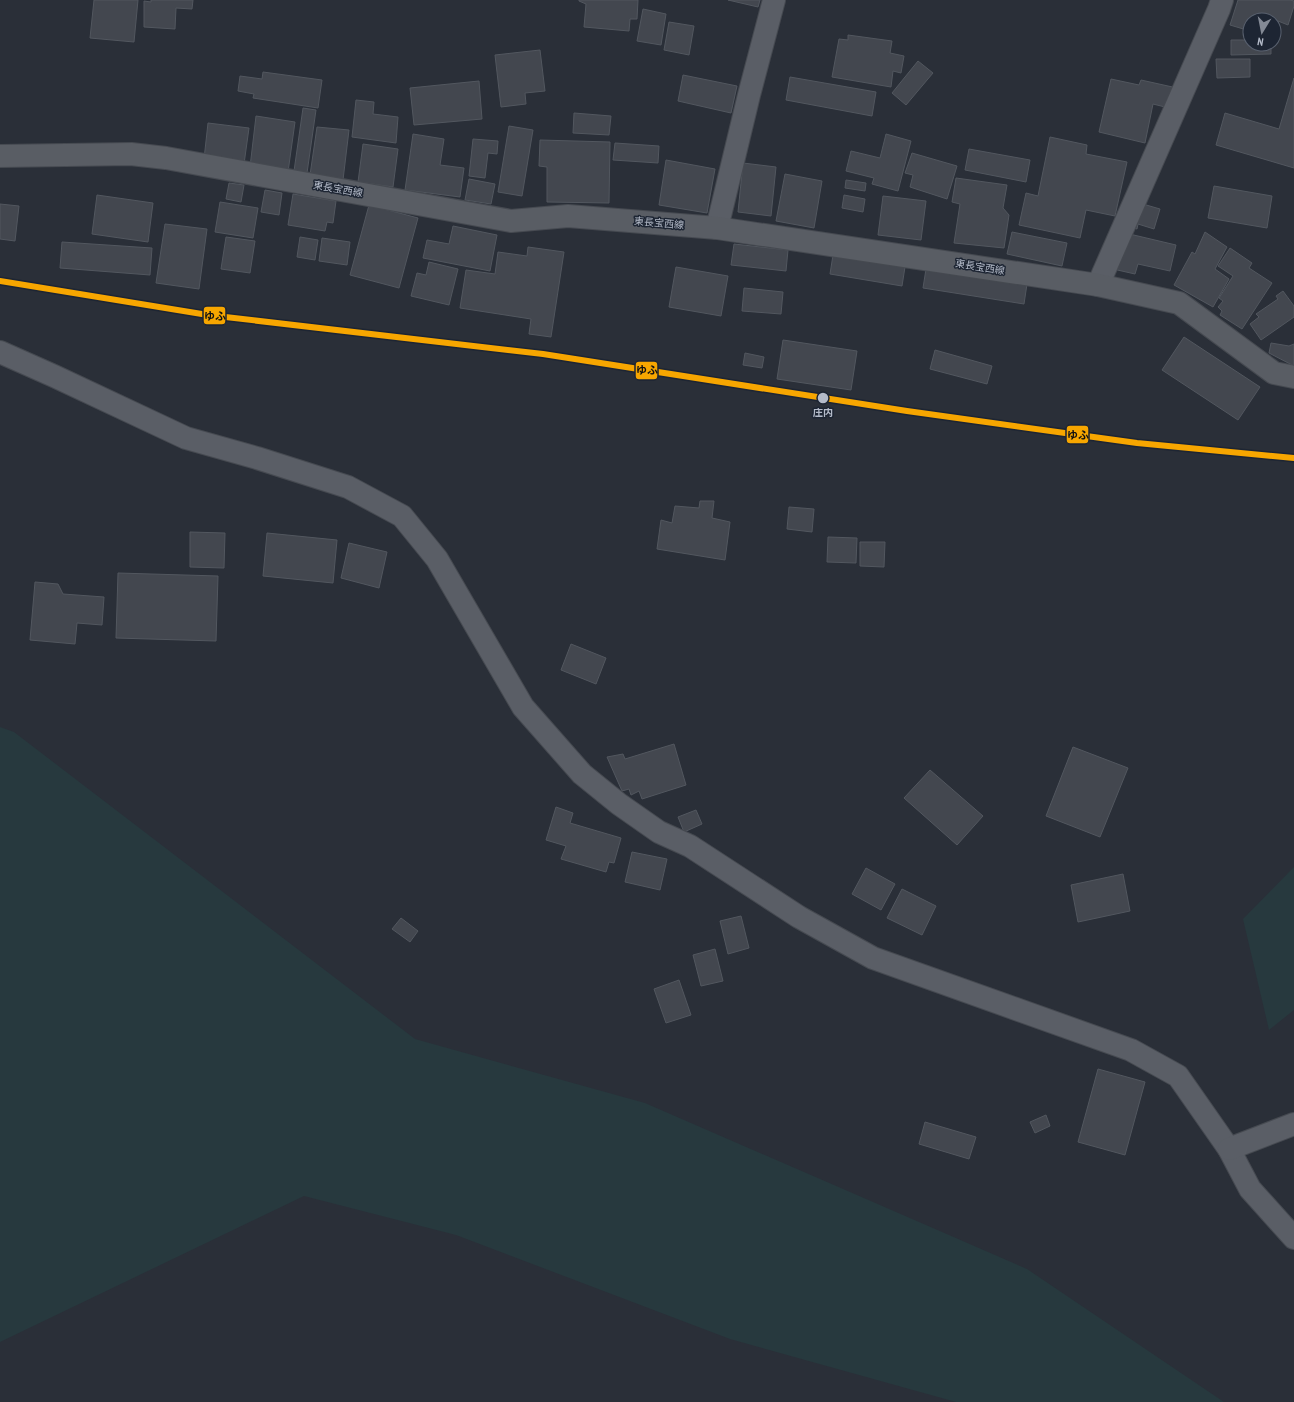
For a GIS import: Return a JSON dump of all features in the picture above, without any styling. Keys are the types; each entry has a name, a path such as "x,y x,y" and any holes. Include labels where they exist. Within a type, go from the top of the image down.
{"main road":[{"name":"東長宝西線","path":"0,156 131,154 159,157 511,221 568,216 717,228 1098,285 1179,303 1274,373 1294,377"}],"street":[{"path":"717,228 749,95 774,0"},
{"path":"1098,285 1222,0"},
{"path":"0,352 186,438 257,458 348,487 402,516 437,559 523,707 582,774 619,804 659,832 690,846 799,917 873,958 1131,1050 1178,1076 1229,1148 1250,1189 1294,1238"},
{"path":"1229,1148 1294,1124"}],"shaded area":[{"path":"0,727 14,732 415,1039 645,1103 1027,1269 1224,1402 956,1402 730,1339 456,1235 304,1196 0,1342"},
{"path":"1294,867 1294,1010 1269,1030 1243,919"}],"building":[{"path":"94,0 138,0 134,42 90,38"},
{"path":"151,0 193,0 192,9 176,8 175,29 144,27 144,1 151,2"},
{"path":"579,0 638,0 637,19 630,19 629,31 584,27 586,4"},
{"path":"728,0 760,0 758,7"},
{"path":"1238,0 1294,1 1294,6 1288,25 1282,23 1282,12 1242,12 1242,29 1230,25"},
{"path":"643,9 666,14 661,45 637,41"},
{"path":"669,22 694,26 689,55 664,50"},
{"path":"848,35 892,41 890,53 904,56 901,73 893,71 891,87 832,77 839,39 848,40"},
{"path":"1231,40 1242,40 1242,52 1271,52 1271,54 1231,55"},
{"path":"540,50 545,91 525,93 526,104 501,107 495,55"},
{"path":"1216,59 1250,59 1250,77 1217,78"},
{"path":"918,61 933,73 906,105 892,93"},
{"path":"263,72 322,80 318,108 253,98 254,94 238,91 240,76 262,79"},
{"path":"683,75 737,86 731,113 678,101"},
{"path":"790,77 876,92 872,116 786,100"},
{"path":"1294,78 1294,168 1216,145 1225,113 1279,129"},
{"path":"1111,79 1139,85 1141,80 1177,88 1173,109 1153,104 1145,143 1099,132"},
{"path":"479,81 482,119 414,125 410,88"},
{"path":"356,100 374,102 373,114 398,117 396,143 352,137"},
{"path":"303,108 316,110 307,173 294,171"},
{"path":"574,113 611,116 609,135 573,133"},
{"path":"256,116 295,122 288,172 250,167"},
{"path":"208,123 249,128 244,164 204,159"},
{"path":"509,126 533,130 522,196 498,192"},
{"path":"317,127 349,130 343,180 310,175"},
{"path":"413,134 444,139 440,165 464,168 460,197 405,190"},
{"path":"886,134 911,141 898,191 872,184 874,178 846,171 851,151 880,158"},
{"path":"1050,137 1087,145 1086,154 1127,162 1115,216 1086,210 1080,238 1019,225 1026,193 1038,196"},
{"path":"473,139 498,141 497,154 488,153 485,178 469,176"},
{"path":"540,140 610,142 609,203 547,202 547,167 539,166"},
{"path":"615,143 659,146 658,163 613,160"},
{"path":"363,144 398,149 393,187 358,182"},
{"path":"969,149 1030,160 1026,182 965,170"},
{"path":"912,153 957,166 947,199 910,187 913,175 905,173"},
{"path":"666,160 715,169 707,213 659,205"},
{"path":"743,163 776,167 771,216 738,212"},
{"path":"785,174 822,181 814,228 776,221"},
{"path":"956,178 1007,185 1003,208 1009,215 1004,248 954,243 960,204 952,202"},
{"path":"469,179 495,184 491,204 465,200"},
{"path":"846,180 866,183 865,191 845,188"},
{"path":"229,183 244,185 241,202 226,199"},
{"path":"1214,186 1272,196 1267,228 1208,218"},
{"path":"265,190 282,193 279,215 261,212"},
{"path":"293,194 336,201 333,223 327,222 325,231 288,225"},
{"path":"97,195 153,203 148,242 92,234"},
{"path":"844,195 865,199 863,212 842,208"},
{"path":"883,196 926,201 921,240 878,235"},
{"path":"220,202 258,208 253,238 215,232"},
{"path":"1136,202 1160,209 1154,229 1138,224 1137,229 1128,226"},
{"path":"0,204 19,206 15,241 0,239"},
{"path":"369,205 418,218 399,288 350,275"},
{"path":"165,224 207,229 199,289 156,283"},
{"path":"453,226 497,235 490,271 423,258 427,240 449,244"},
{"path":"1012,232 1067,243 1062,266 1007,254"},
{"path":"1121,232 1176,245 1170,271 1138,264 1135,274 1113,269"},
{"path":"1205,232 1227,247 1215,269 1229,279 1213,307 1174,285 1192,252 1195,254"},
{"path":"226,237 255,241 250,273 221,269"},
{"path":"300,237 318,240 315,260 297,257"},
{"path":"322,238 350,242 347,265 319,261"},
{"path":"62,242 152,248 150,275 60,268"},
{"path":"734,244 788,250 786,271 731,265"},
{"path":"528,247 564,252 551,337 529,334 531,319 460,308 466,270 495,274 498,252 527,256"},
{"path":"1230,248 1252,263 1249,268 1272,283 1242,329 1220,315 1222,311 1218,307 1223,301 1219,298 1233,276 1218,266"},
{"path":"833,255 905,267 902,286 830,274"},
{"path":"429,262 458,269 449,305 411,296 417,273 426,275"},
{"path":"676,267 728,276 721,316 669,307"},
{"path":"926,269 1027,284 1024,304 923,288"},
{"path":"744,288 783,292 781,314 742,311"},
{"path":"1283,291 1294,306 1294,317 1261,340 1250,324 1259,317 1256,314 1278,299 1276,296"},
{"path":"1184,337 1260,387 1238,420 1162,370"},
{"path":"783,340 857,351 851,390 777,379"},
{"path":"1271,343 1289,346 1294,344 1294,366 1269,353"},
{"path":"935,350 992,366 987,384 930,369"},
{"path":"745,353 764,357 762,368 743,365"},
{"path":"700,501 714,501 712,518 730,522 725,560 657,549 661,520 672,523 675,506 699,508"},
{"path":"789,507 814,509 812,532 787,529"},
{"path":"190,532 225,533 224,568 190,567"},
{"path":"267,533 337,540 333,583 263,576"},
{"path":"828,537 857,538 856,563 827,562"},
{"path":"860,542 885,542 884,567 860,566"},
{"path":"349,543 387,552 379,588 341,578"},
{"path":"118,573 218,576 216,641 116,638"},
{"path":"35,582 58,584 63,594 104,597 102,625 77,623 75,644 30,640"},
{"path":"571,644 606,658 596,684 561,670"},
{"path":"674,744 686,785 642,799 639,791 631,795 629,789 622,791 607,757 623,754 625,759"},
{"path":"1073,747 1128,768 1100,837 1046,816"},
{"path":"930,770 983,816 957,845 904,798"},
{"path":"556,807 573,813 570,823 621,838 614,863 609,862 606,872 561,859 566,846 546,840"},
{"path":"696,810 702,824 684,832 678,817"},
{"path":"632,852 667,859 660,890 625,882"},
{"path":"866,868 895,884 881,910 852,894"},
{"path":"1123,874 1130,911 1078,922 1071,885"},
{"path":"902,889 936,906 922,935 887,918"},
{"path":"741,916 749,948 728,954 720,921"},
{"path":"401,918 418,931 410,942 392,929"},
{"path":"715,949 723,981 701,986 693,955"},
{"path":"679,980 691,1015 666,1023 654,989"},
{"path":"1098,1069 1145,1082 1125,1155 1078,1142"},
{"path":"1046,1115 1050,1126 1035,1133 1030,1122"},
{"path":"925,1122 976,1137 969,1159 919,1144"}],"transit line":[{"name":"ゆふ","path":"0,281 208,315 543,354 907,411 1137,443 1294,458"}],"place":[{"name":"庄内","path":"823,398"}]}
